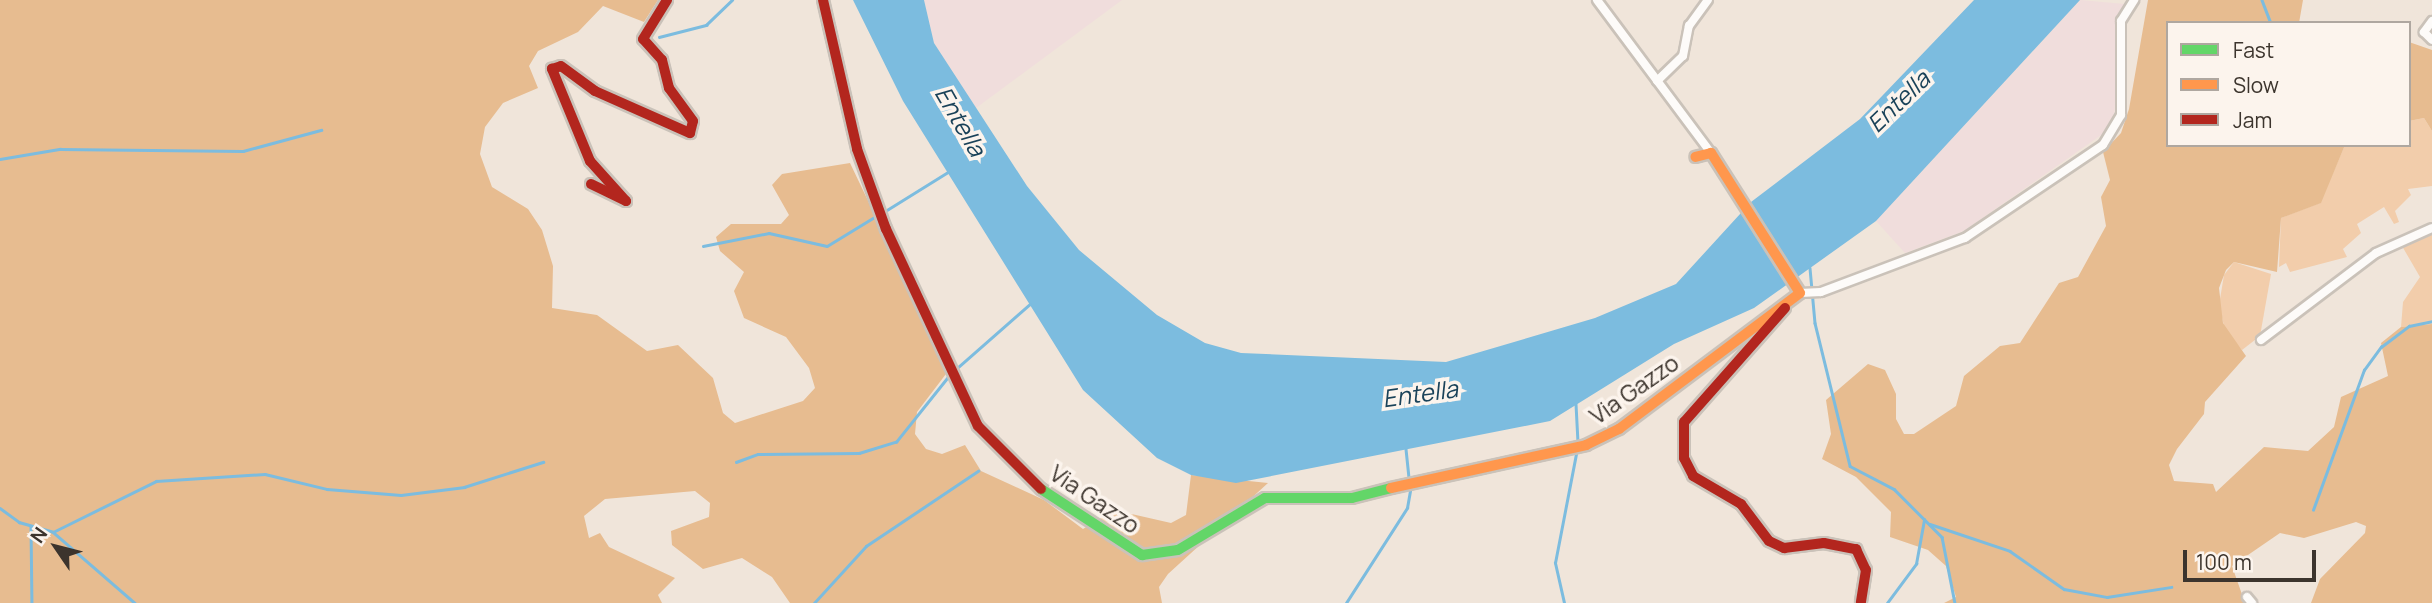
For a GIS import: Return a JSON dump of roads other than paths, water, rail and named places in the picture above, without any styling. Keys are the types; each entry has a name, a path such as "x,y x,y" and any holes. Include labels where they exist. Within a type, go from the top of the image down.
{"street":[{"path":"591,184 626,201 590,161 552,69 561,66 595,91 690,133 693,121 669,88 662,60 643,39 667,0"},
{"name":"Via Gazzo","path":"823,0 857,149 886,229 978,426 1049,497 1142,555 1178,550 1265,498 1352,498 1587,445 1619,429 1799,291"},
{"path":"1597,0 1712,155 1799,291 1821,292 1965,238 2103,145 2121,115 2121,21 2134,0"},
{"path":"1657,81 1683,56 1689,26 1708,0"},
{"path":"2432,21 2424,32 2432,40"},
{"path":"1695,157 1712,155"},
{"path":"2261,340 2376,253 2432,228"},
{"path":"1789,301 1684,422 1685,458 1693,476 1741,504 1769,541 1784,548 1824,543 1856,549 1866,570 1861,603"}],"water":[{"name":"Entella","path":"853,0 924,0 934,43 1027,186 1079,250 1157,315 1205,343 1241,353 1446,362 1595,318 1676,284 1751,202 1860,119 1974,0 2080,0 1876,221 1754,308 1674,344 1550,421 1236,483 1191,475 1157,458 1083,390 903,101"}],"waterway":[{"path":"659,37 706,25 732,0"},
{"path":"2262,0 2270,21"},
{"path":"0,159 60,149 243,151 321,130"},
{"path":"882,213 948,172"},
{"path":"703,246 769,233 827,246 876,216"},
{"path":"1810,268 1815,323 1850,466 1894,489 1942,537 1955,603"},
{"path":"956,369 1030,304"},
{"path":"2313,510 2364,370 2381,347 2409,326 2432,321"},
{"path":"736,462 758,454 859,453 896,442 951,373"},
{"path":"1576,404 1578,443"},
{"path":"1406,449 1409,480"},
{"path":"1564,603 1555,563 1577,449"},
{"path":"53,532 156,481 265,474 327,489 401,495 464,487 543,462"},
{"path":"814,603 866,546 978,471"},
{"path":"1346,603 1407,508 1411,486"},
{"path":"0,508 19,522 53,532 135,603"},
{"path":"1887,603 1916,564 1924,520"},
{"path":"1930,524 2010,551 2064,589 2107,597 2171,587"},
{"path":"31,526 32,603"}]}
